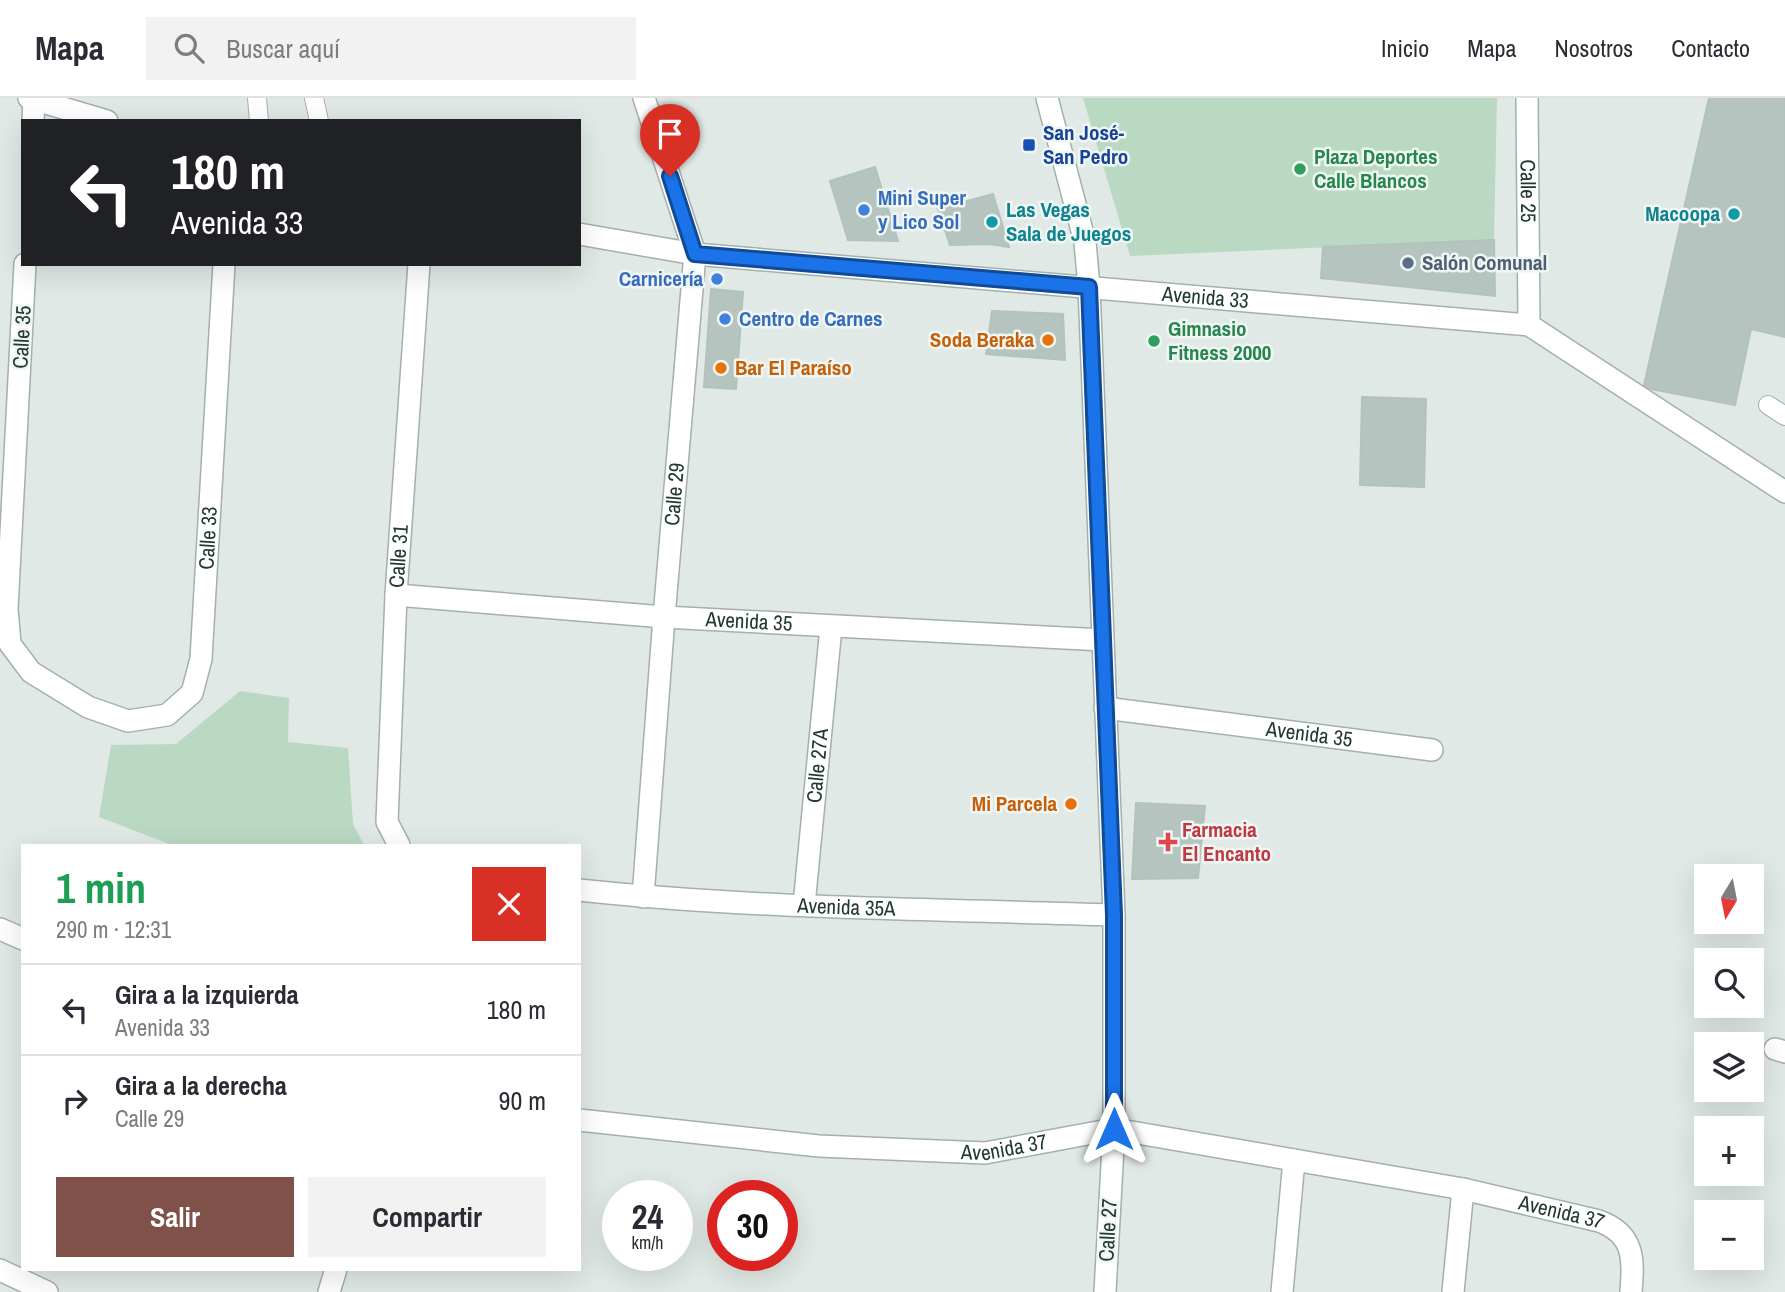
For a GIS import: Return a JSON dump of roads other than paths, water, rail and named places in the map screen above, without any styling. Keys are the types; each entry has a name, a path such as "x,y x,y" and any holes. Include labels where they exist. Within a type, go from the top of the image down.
{"street":[{"name":"Calle 29","path":"643,897 695,254 644,98"},
{"name":"Calle 27","path":"1047,98 1085,242 1089,287 1114,915 1114,1129 1105,1292"},
{"name":"Calle 25","path":"1527,98 1528,325"},
{"path":"32,106 97,119"},
{"name":"Avenida 33","path":"581,234 695,254 1528,325 1785,492"},
{"name":"Calle 35","path":"25,266 7,609 10,644 31,672 88,706"},
{"name":"Calle 33","path":"88,706 128,721 167,715 192,693 201,659 223,266"},
{"name":"Calle 31","path":"398,844 387,822 396,595 419,266"},
{"name":"Avenida 35","path":"396,595 664,617 1102,640"},
{"name":"Calle 27A","path":"804,905 831,627"},
{"name":"Avenida 35","path":"1105,708 1432,750"},
{"name":"Avenida 35A","path":"581,890 643,897 804,905 1114,915"},
{"path":"0,929 21,938"},
{"name":"Avenida 37","path":"581,1120 819,1146 985,1153 1114,1129 1463,1189 1599,1221 1614,1226 1625,1236 1632,1264 1631,1292"},
{"path":"1282,1292 1294,1160"},
{"path":"1453,1292 1463,1189"},
{"path":"0,1270 47,1292"},
{"path":"328,1292 335,1271"}],"lane":[{"path":"257,98 259,119"},
{"path":"314,98 319,119"},
{"path":"1768,405 1785,416"}],"place":[{"name":"San José- San Pedro","path":"1029,145"},
{"name":"Plaza Deportes Calle Blancos","path":"1300,169"},
{"name":"Mini Super y Lico Sol","path":"864,210"},
{"name":"Macoopa","path":"1734,214"},
{"name":"Las Vegas Sala de Juegos","path":"992,222"},
{"name":"Salón Comunal","path":"1408,263"},
{"name":"Carnicería","path":"717,279"},
{"name":"Centro de Carnes","path":"725,319"},
{"name":"Soda Beraka","path":"1048,340"},
{"name":"Gimnasio Fitness 2000","path":"1154,341"},
{"name":"Bar El Paraíso","path":"721,368"},
{"name":"Mi Parcela","path":"1071,804"},
{"name":"Farmacia El Encanto","path":"1168,842"}]}
